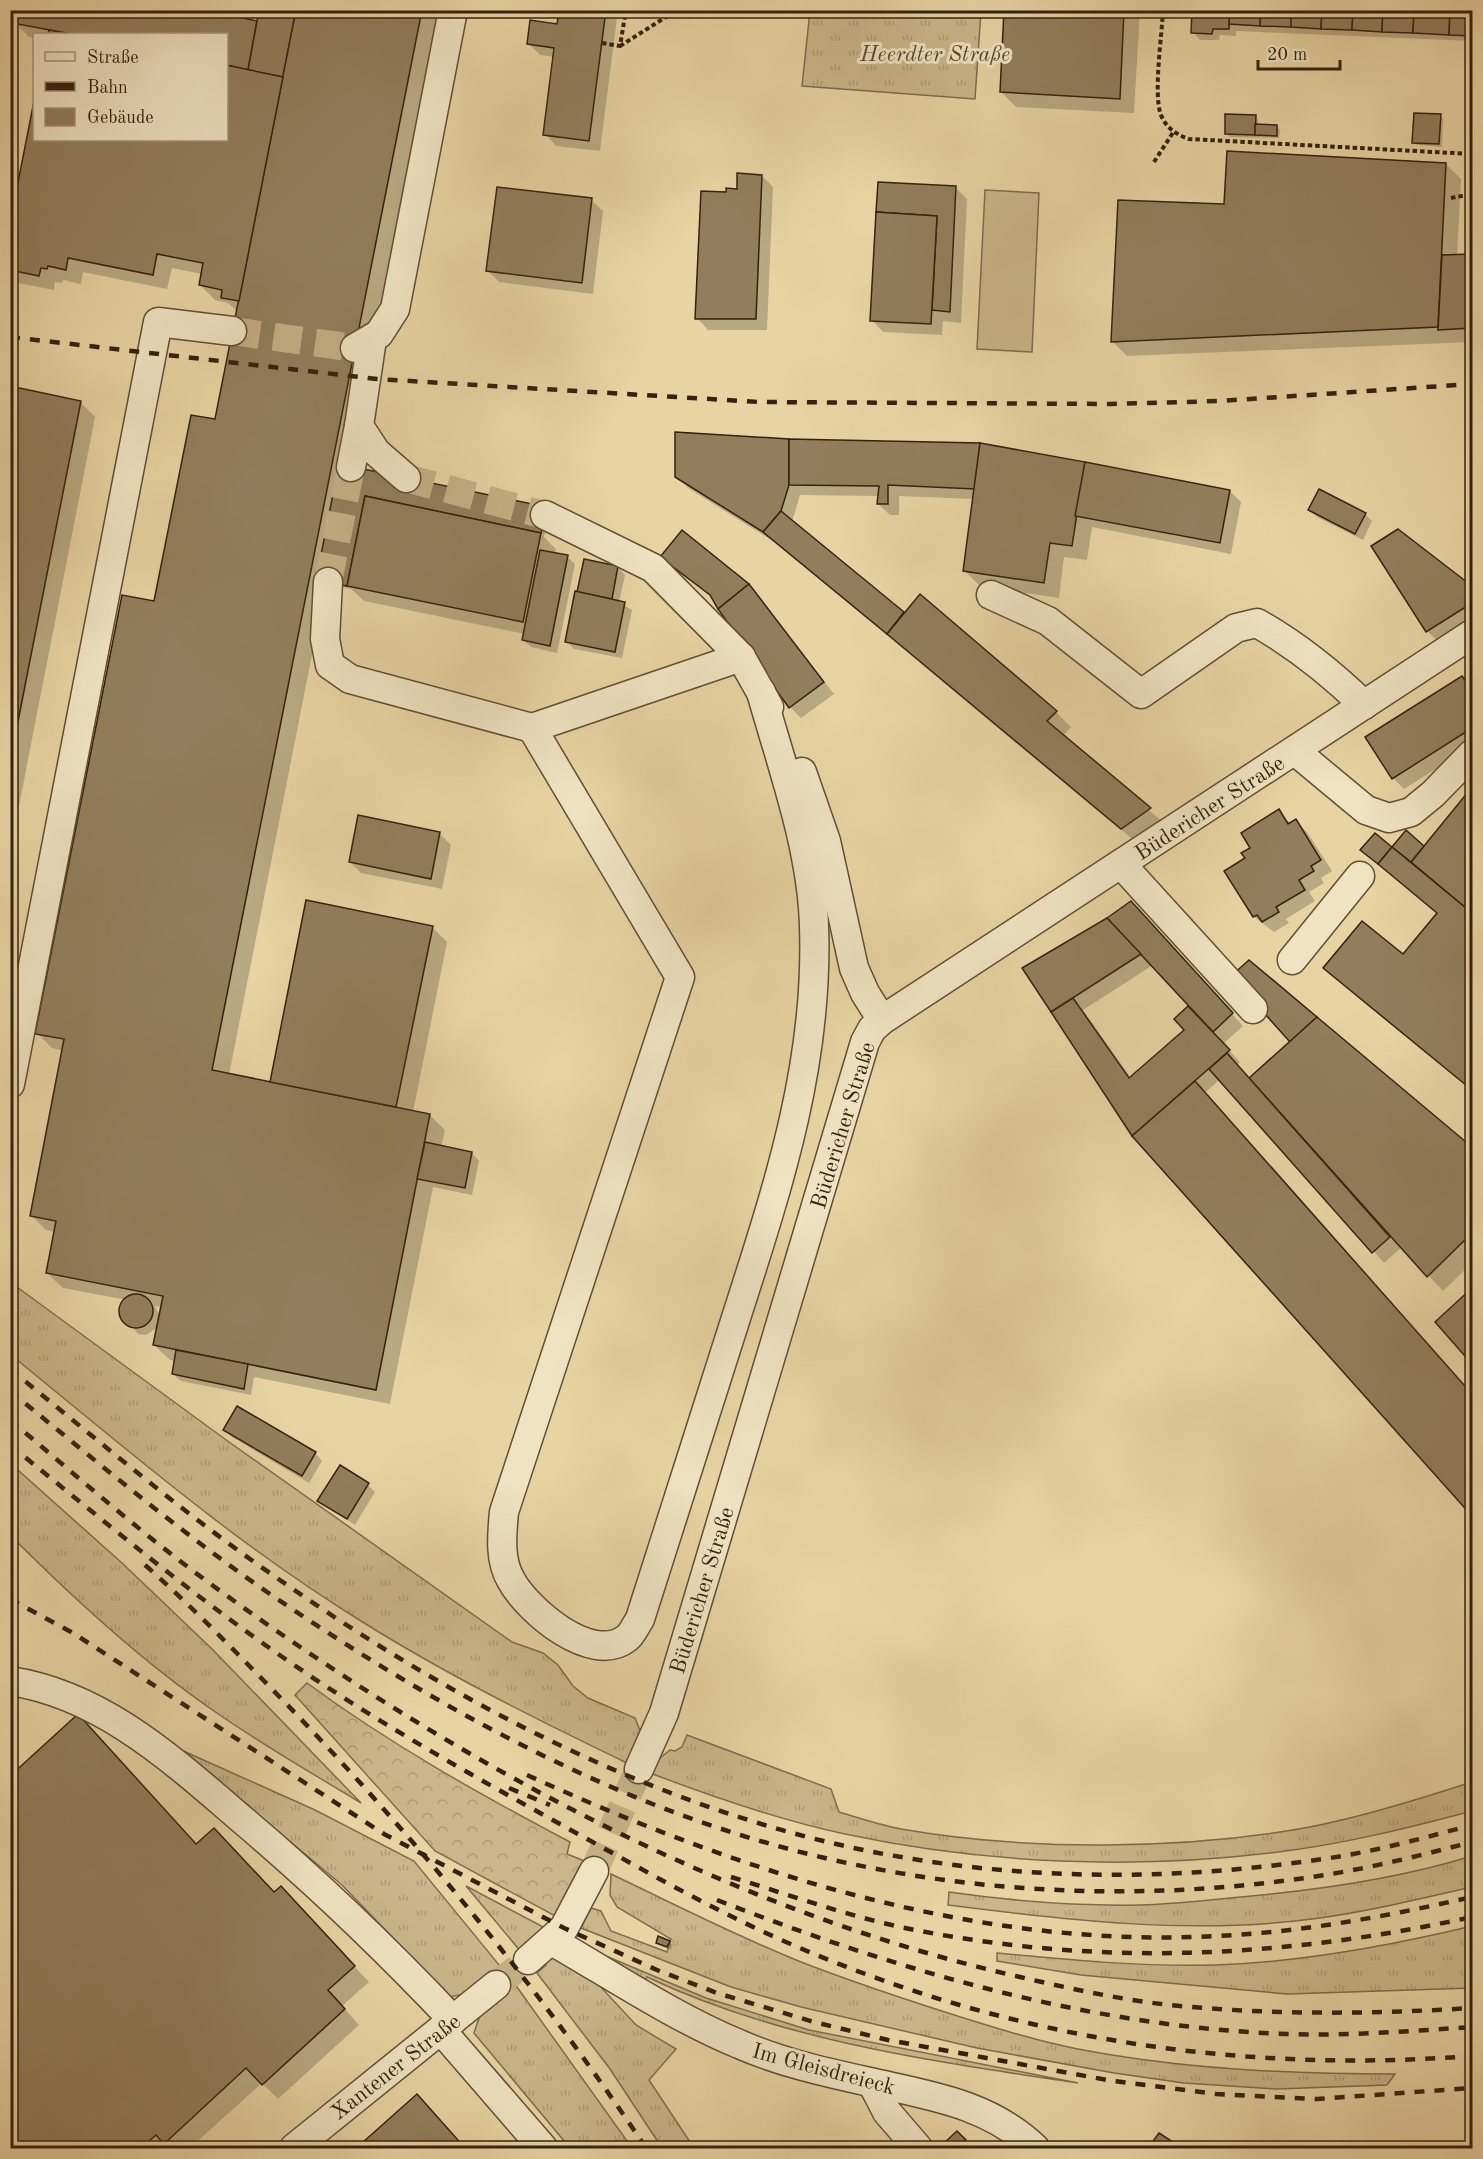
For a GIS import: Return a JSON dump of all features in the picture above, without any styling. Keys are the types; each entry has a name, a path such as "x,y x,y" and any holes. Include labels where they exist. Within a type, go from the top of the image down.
{"street":[{"path":"351,467 359,426 364,344 388,322 395,309 453,10"},
{"path":"10,1084 158,322 232,331"},
{"path":"359,426 376,452 406,478"},
{"path":"545,515 652,568 741,657 795,753 826,841 854,968 865,993 882,1020"},
{"path":"328,582 325,639 330,664 350,679 532,728 741,657"},
{"path":"991,595 1048,621 1141,694 1236,628 1257,623 1281,636 1341,683 1364,705"},
{"name":"Büdericher Straße","path":"639,1769 664,1713 865,1042 872,1029 882,1020 1472,636"},
{"path":"532,728 680,978 504,1512 501,1546 510,1579 534,1611 567,1634 604,1647 626,1638 640,1619 771,1207 797,1112 813,1022 814,925 801,835 761,692"},
{"path":"1295,751 1366,810 1389,818 1411,812 1433,794 1473,754"},
{"path":"1121,864 1253,1009"},
{"path":"1292,960 1360,876"},
{"path":"10,1682 39,1685 76,1699 119,1723 165,1754 320,1886 447,2025 543,2148"},
{"path":"528,1960 564,1928 594,1871"},
{"name":"Im Gleisdreieck","path":"552,1941 688,2019 739,2045 804,2067 952,2099 997,2118 1035,2148"},
{"name":"Xantener Straße","path":"294,2148 496,1986"},
{"path":"872,2083 887,2112 918,2148"}],"path":[{"path":"620,46 626,10"},
{"path":"602,44 620,46 677,10"},
{"path":"1163,10 1160,113 1174,131 1190,139 1473,154"},
{"path":"1154,162 1174,131"},
{"path":"1451,198 1473,194"}],"green space":[{"name":"Heerdter Straße","path":"810,11 981,11 975,99 802,86"},
{"path":"985,190 1039,193 1032,352 977,349"},
{"path":"10,1282 229,1442 512,1642 543,1653 558,1665 573,1686 588,1698 635,1718 641,1733 629,1764 493,1696 393,1641 269,1560 182,1494 11,1355"},
{"path":"10,1463 122,1563 212,1649 361,1803 250,1735 187,1692 108,1628 11,1536"},
{"path":"307,1683 370,1727 436,1767 570,1842 567,1854 587,1862 557,1917 435,1851 295,1695"},
{"path":"687,1735 831,1789 839,1812 901,1829 1000,1841 1105,1845 1158,1844 1261,1835 1351,1818 1472,1782 1472,1811 1327,1845 1224,1858 1116,1862 1006,1858 898,1844 845,1834 746,1807 650,1773 655,1762 670,1750 675,1751 682,1747"},
{"path":"179,1749 315,1810 414,1861 517,1987 632,2148 570,2148 474,2033 482,2009 468,1993 450,1997 342,1885"},
{"path":"1472,1856 1472,1887 1352,1913 1266,1924 1175,1926 1129,1924 948,1905 949,1892 1092,1905 1206,1901 1347,1884 1398,1875"},
{"path":"611,1874 729,1931 801,1962 932,2008 1046,2042 1117,2056 1196,2066 1315,2073 1395,2074 1387,2085 1276,2089 1184,2083 1114,2073 977,2048 801,2007 731,1987 581,1928 591,1908 601,1911 611,1931 667,1952 671,1939 617,1907 610,1895"},
{"path":"466,1886 545,1928 522,1953"},
{"path":"1472,1926 1472,1988 1287,1994 1081,1975 997,1961 997,1953 1134,1964 1248,1963 1345,1952"},
{"path":"570,1941 706,1998 809,2030 1078,2083 913,2057 804,2033 698,1999 647,1977 644,1981"},
{"path":"553,1956 599,1985 636,2025 676,2049 649,2080 694,2148 662,2148 610,2069 537,1973 546,1965 544,1961"}],"building":[{"path":"15,10 206,10 257,21 248,70 228,65 228,33 66,33 12,23"},
{"path":"259,10 296,10 283,77 248,70"},
{"path":"296,10 422,10 212,1070 430,1114 376,1390 153,1345 163,1296 46,1273 56,1221 30,1216 64,1039 35,1034 122,595 154,601 191,415 215,419"},
{"path":"559,10 606,10 589,141 543,135 554,48 527,44 530,20 557,24"},
{"path":"1004,10 1124,10 1120,99 1000,92"},
{"path":"1192,10 1230,10 1229,29 1213,29 1212,34 1191,33"},
{"path":"1230,10 1261,10 1260,26 1229,24"},
{"path":"1261,10 1291,10 1291,27 1260,26"},
{"path":"1291,10 1322,10 1321,29 1291,27"},
{"path":"1322,10 1353,10 1352,30 1321,29"},
{"path":"1353,10 1383,10 1382,32 1352,30"},
{"path":"1383,10 1414,10 1413,33 1382,32"},
{"path":"1414,10 1450,10 1449,35 1413,33"},
{"path":"1450,10 1472,10 1472,36 1449,35"},
{"path":"49,30 66,33 48,33"},
{"path":"228,65 283,77 239,301 221,298 222,290 199,285 203,263 157,254 153,275 68,258 66,270 48,266 47,269 41,268 39,276 10,270 10,223 33,106 33,141 228,141"},
{"path":"1414,113 1441,114 1439,144 1412,143"},
{"path":"1225,114 1256,115 1255,135 1225,134"},
{"path":"1255,124 1277,125 1277,136 1255,135"},
{"path":"1227,151 1446,163 1438,327 1111,342 1118,200 1224,204"},
{"path":"737,173 762,175 756,319 695,319 701,191 726,192 726,188 737,189"},
{"path":"878,182 956,186 950,312 932,310 937,216 876,212"},
{"path":"497,187 592,198 582,283 486,271"},
{"path":"876,212 937,216 931,324 870,321"},
{"path":"1472,254 1472,328 1438,330 1442,255"},
{"path":"10,386 81,401 10,762"},
{"path":"675,432 789,439 789,485 781,511 763,532 675,477"},
{"path":"789,439 980,443 975,489 888,485 888,504 877,504 879,486 789,485"},
{"path":"980,443 1085,462 1072,546 1050,543 1044,583 963,571"},
{"path":"1085,462 1230,490 1220,543 1075,516"},
{"path":"339,464 547,507 541,533 365,496 347,586 316,580"},
{"path":"1319,489 1366,513 1355,534 1308,510"},
{"path":"365,496 541,533 523,622 347,586"},
{"path":"781,511 904,612 887,634 763,532"},
{"path":"1398,529 1472,586 1472,603 1426,632 1371,546"},
{"path":"682,530 749,584 718,609 710,595 660,557"},
{"path":"540,550 568,555 550,646 522,640"},
{"path":"584,559 618,566 612,599 577,592"},
{"path":"749,584 824,682 789,708 718,609"},
{"path":"575,591 625,602 615,652 565,642"},
{"path":"920,594 1057,711 1047,721 1151,808 1121,829 887,634"},
{"path":"1462,676 1472,690 1472,728 1392,779 1365,737"},
{"path":"1472,787 1472,913 1411,862"},
{"path":"1279,809 1288,824 1296,819 1321,860 1311,866 1314,871 1299,880 1305,890 1276,907 1279,912 1262,922 1257,915 1253,917 1224,871 1245,858 1241,853 1250,848 1241,833"},
{"path":"358,815 440,832 431,879 349,862"},
{"path":"1406,830 1424,846 1411,862 1392,847"},
{"path":"1375,833 1392,847 1378,864 1360,850"},
{"path":"1392,847 1472,913 1472,1090 1323,968 1362,921 1403,954 1437,913 1378,864"},
{"path":"306,900 433,926 396,1107 270,1082"},
{"path":"1131,901 1233,1013 1213,1032 1107,918"},
{"path":"1107,918 1141,954 1051,1012 1022,968"},
{"path":"1249,960 1317,1017 1290,1042 1231,976"},
{"path":"1073,998 1129,1078 1184,1030 1174,1019 1188,1006 1230,1050 1132,1136 1051,1012"},
{"path":"1317,1017 1472,1147 1472,1233 1427,1277 1249,1078"},
{"path":"1227,1053 1390,1237 1372,1253 1209,1069"},
{"path":"1195,1081 1472,1394 1472,1516 1132,1136"},
{"path":"425,1142 472,1152 465,1188 417,1179"},
{"path":"1472,1288 1472,1364 1435,1322"},
{"path":"136,1294 148,1299 153,1311 148,1323 136,1328 124,1323 119,1311 124,1299"},
{"path":"176,1350 248,1364 244,1389 172,1374"},
{"path":"237,1406 316,1452 302,1476 223,1430"},
{"path":"340,1465 369,1483 347,1519 317,1501"},
{"path":"78,1714 196,1844 214,1828 274,1892 281,1886 355,1966 328,1990 345,2009 262,2085 246,2068 164,2144 156,2135 141,2148 10,2148 10,1776"},
{"path":"658,1936 670,1941 667,1947 656,1943"},
{"path":"417,2094 465,2148 367,2148 362,2143"},
{"path":"957,2131 966,2140 956,2148 946,2148 942,2145"},
{"path":"1159,2133 1182,2148 1148,2148"},
{"path":"362,2143 367,2148 355,2148"}],"tunnel":[{"path":"232,331 355,348"},
{"path":"328,582 351,467"},
{"path":"406,478 545,515"},
{"path":"594,1871 639,1769"},
{"path":"496,1985 528,1960"}],"railway":[{"path":"10,337 377,379 759,402 1111,404 1220,401 1472,384"},
{"path":"10,1369 242,1554 423,1673 500,1715 580,1754 661,1789 743,1818 828,1842 913,1859 1015,1871 1118,1875 1221,1871 1323,1859 1380,1849 1472,1825"},
{"path":"10,1391 138,1496 204,1546 270,1594 385,1668 504,1736 566,1767 693,1819 757,1840 827,1859 898,1873 970,1883 1042,1889 1115,1891 1260,1884 1385,1864 1472,1842"},
{"path":"10,1420 186,1566 304,1649 398,1711 496,1769 596,1822 699,1870 804,1913 911,1948 1020,1977 1140,2001 1217,2009 1290,2012 1472,2008"},
{"path":"10,1445 212,1606 281,1656 351,1702 459,1767 622,1858 703,1902 786,1942 869,1975 952,2003 1037,2025 1122,2042 1209,2053 1296,2059 1383,2060 1472,2056"},
{"path":"145,1565 192,1609 320,1739 420,1851 515,1966 604,2086 646,2148"},
{"path":"10,1599 73,1633 384,1834 564,1928 657,1970 717,1993 814,2022 888,2040 1113,2081 1216,2094 1317,2099 1472,2088"},
{"path":"527,1775 609,1811 776,1872 862,1897 950,1917 1038,1930 1127,1937 1249,1934 1345,1922 1472,1897"},
{"path":"509,1788 550,1805"},
{"path":"731,1877 843,1912 910,1929 981,1941 1052,1949 1122,1953 1192,1953 1331,1942 1472,1917"},
{"path":"717,1900 855,1950 926,1972 996,1991 1140,2020 1213,2029 1287,2034 1357,2034 1472,2027"}]}
